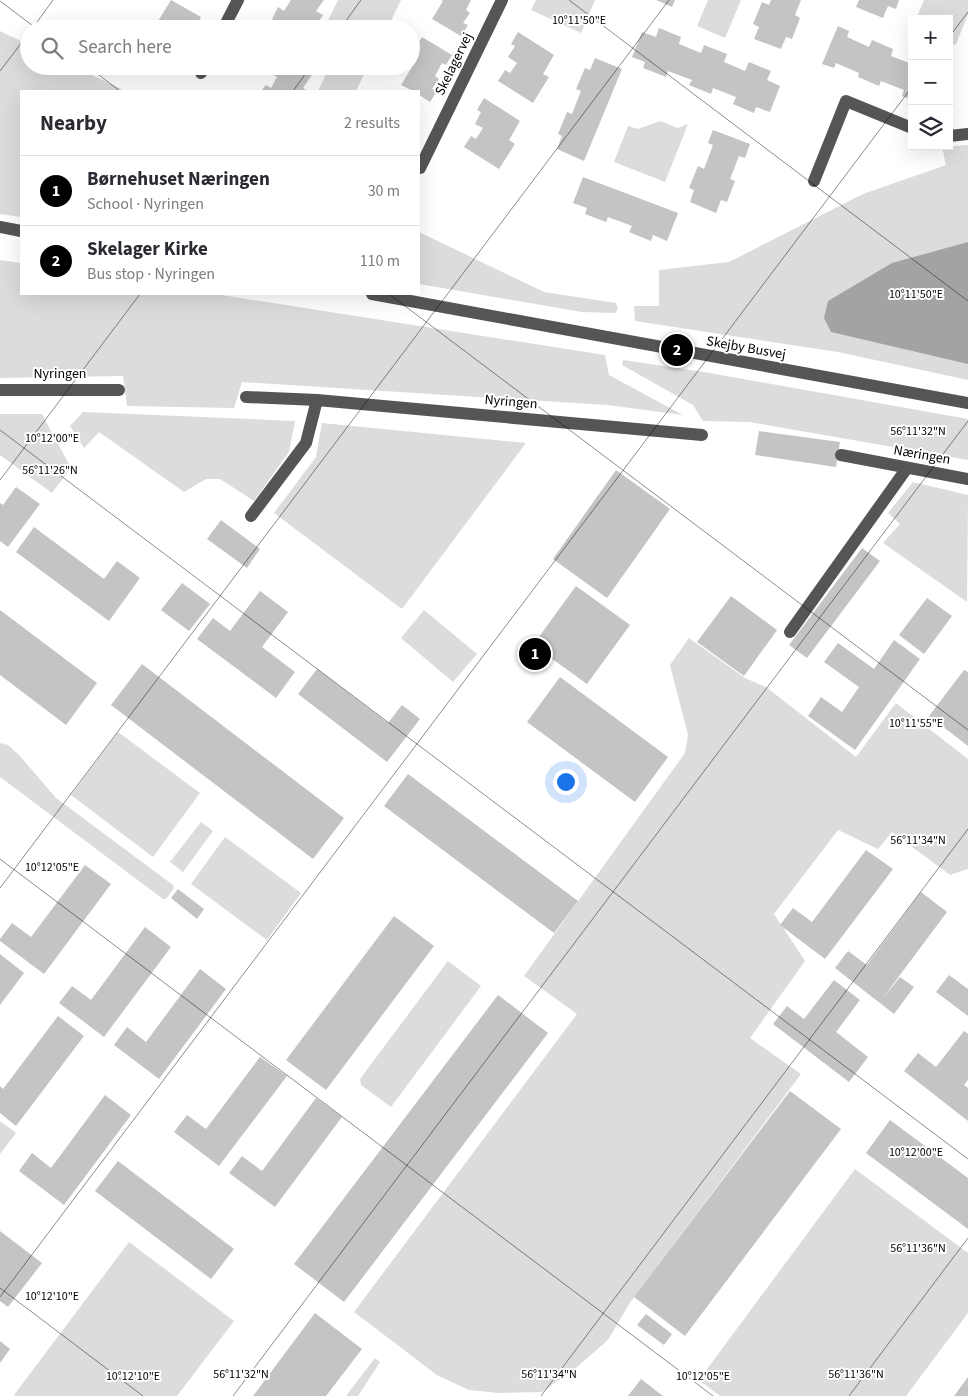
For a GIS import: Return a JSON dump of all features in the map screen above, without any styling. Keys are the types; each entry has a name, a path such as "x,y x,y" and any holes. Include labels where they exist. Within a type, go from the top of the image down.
{"street":[{"path":"228,20 238,0"},
{"name":"Skelagervej","path":"420,168 502,0"},
{"path":"814,181 846,101 908,126"},
{"path":"953,136 968,134"},
{"path":"0,227 20,231"},
{"name":"Skejby Busvej","path":"377,295 968,403"},
{"name":"Nyringen","path":"0,390 119,390"},
{"name":"Nyringen","path":"246,396 317,400 702,435"},
{"path":"251,516 306,443 317,400"},
{"name":"Næringen","path":"841,455 968,479"},
{"path":"790,632 907,468"}],"shaded area":[{"path":"338,0 401,0 391,20 328,20"},
{"path":"536,0 595,0 581,33 531,10"},
{"path":"708,0 741,0 725,38 697,26"},
{"path":"924,0 968,0 968,15 956,44 953,45 953,15 918,15"},
{"path":"0,31 20,41 20,75 92,75 123,90 20,90 20,217 0,214"},
{"path":"326,75 364,75 356,90 318,90"},
{"path":"660,121 678,128 688,124 665,182 614,162 628,126 638,129"},
{"path":"968,145 968,380 838,352 635,321 634,306 659,306 659,270 729,262 863,194 946,165 943,150 953,150 953,146"},
{"path":"420,232 544,292 616,303 618,309 615,313 582,312 420,284"},
{"path":"968,242 968,364 831,332 824,318 828,301 892,263"},
{"path":"0,260 20,263 20,295 221,295 605,355 609,375 683,415 607,405 242,382 234,408 127,406 123,376 0,378"},
{"path":"623,360 704,372 968,419 968,460 749,422 703,421 693,405 622,365"},
{"path":"83,412 295,421 289,452 254,501 220,479 206,479 184,492 99,432 84,448 70,426"},
{"path":"0,414 42,414 71,468 52,493 0,455"},
{"path":"322,423 526,443 402,609 274,513 316,457"},
{"path":"913,482 968,495 967,602 883,543 900,524 888,513"},
{"path":"424,610 477,654 453,682 401,638"},
{"path":"689,638 745,678 766,687 856,757 896,703 968,759 968,869 950,875 892,832 878,849 838,830 774,914 805,961 750,1038 801,1074 629,1304 608,1340 577,1367 542,1392 499,1393 469,1390 437,1375 354,1312 577,1014 524,976 685,753 688,735 670,665"},
{"path":"118,732 200,793 153,857 71,795"},
{"path":"0,743 8,745 20,756 56,798 173,885 174,888 166,899 163,899 0,777"},
{"path":"201,822 213,831 183,872 170,862"},
{"path":"225,837 301,893 267,940 191,884"},
{"path":"448,961 481,986 391,1107 361,1085 360,1079"},
{"path":"0,1121 16,1133 0,1154"},
{"path":"855,1169 968,1253 968,1313 906,1396 720,1396 699,1380"},
{"path":"129,1242 234,1321 177,1396 14,1395"},
{"path":"375,1358 380,1362 358,1396 346,1396"}],"building":[{"path":"171,0 201,17 199,20 159,20"},
{"path":"291,0 324,0 316,11 323,15 320,20 272,19 278,7 284,11"},
{"path":"441,0 471,0 466,10 470,13 463,23 468,25 461,36 432,19 443,1"},
{"path":"656,0 675,0 672,7"},
{"path":"771,0 801,0 795,15 800,18 792,39 786,37 781,49 754,39 759,27 753,24 762,2 769,5"},
{"path":"859,0 899,0 896,9 888,6 883,18 856,7"},
{"path":"838,26 849,31 847,37 869,47 872,40 893,49 891,56 908,62 908,98 902,96 904,90 881,81 879,86 858,77 859,73 836,63 834,68 822,64"},
{"path":"659,28 681,37 679,44 701,53 704,45 727,54 724,62 745,71 749,62 771,71 767,80 780,86 770,112 756,107 754,113 733,104 736,97 713,88 711,94 689,85 692,80 668,71 666,77 643,68 645,62 632,57 642,32 656,37"},
{"path":"518,32 554,55 543,74 549,77 533,103 498,81 505,70 510,73 517,63 508,57 515,46 511,44"},
{"path":"422,37 452,55 446,65 442,63 435,76 439,79 432,89 437,91 430,102 420,96 420,90 411,90 401,85 407,75 420,75 420,40"},
{"path":"595,58 622,69 584,161 557,149 562,136 558,134 567,112 572,114 581,91 576,89 585,68 590,70"},
{"path":"274,75 312,75 303,88 306,90 262,90 266,85 271,88 277,77"},
{"path":"484,98 520,121 509,140 515,144 499,169 464,147 471,136 476,139 483,128 475,124 481,112 477,110"},
{"path":"713,130 750,144 745,158 739,156 730,179 735,181 727,202 721,200 716,213 690,202 694,190 689,188 698,166 704,169 713,145 708,143"},
{"path":"583,177 678,213 667,241 653,235 651,241 629,232 632,226 608,217 606,222 585,214 587,208 573,203"},
{"path":"759,431 840,442 836,467 755,455"},
{"path":"616,470 670,509 607,598 553,559"},
{"path":"16,487 40,504 8,547 0,541 0,503 3,505"},
{"path":"221,520 260,549 247,568 207,539"},
{"path":"34,527 104,579 117,561 140,578 109,621 16,552"},
{"path":"862,548 880,561 807,658 789,645"},
{"path":"182,583 210,604 189,631 161,610"},
{"path":"576,586 630,625 587,684 533,645"},
{"path":"260,591 288,612 262,647 295,672 276,698 197,639 213,618 230,631"},
{"path":"731,596 777,630 744,676 697,642"},
{"path":"927,598 952,616 924,654 899,635"},
{"path":"0,610 97,683 66,725 0,675"},
{"path":"894,640 920,659 855,750 808,716 821,697 842,712 859,687 824,662 838,643 874,669"},
{"path":"142,664 344,818 313,859 111,705"},
{"path":"317,669 388,723 402,705 420,719 387,762 298,694"},
{"path":"964,670 968,672 968,746 929,716"},
{"path":"560,677 668,757 635,802 527,722"},
{"path":"408,774 578,901 554,933 384,806"},
{"path":"866,850 893,869 825,959 780,925 793,908 812,922"},
{"path":"85,865 111,884 44,974 0,941 0,939 12,923 31,937"},
{"path":"178,889 204,909 197,919 171,898"},
{"path":"921,892 947,912 882,999 900,977 914,987 894,1014 835,968 848,951 867,965"},
{"path":"394,916 434,946 326,1090 286,1060"},
{"path":"145,927 171,947 104,1037 59,1003 72,986 91,1000"},
{"path":"0,954 24,973 0,1005"},
{"path":"200,969 226,989 159,1079 114,1045 127,1027 146,1042"},
{"path":"949,975 968,989 968,1016 936,992"},
{"path":"834,980 860,1000 836,1032 868,1057 849,1082 773,1024 787,1006 804,1019"},
{"path":"498,995 548,1033 344,1302 294,1264"},
{"path":"58,1016 84,1036 16,1126 0,1113 0,1086 3,1089"},
{"path":"964,1031 968,1034 968,1080 964,1085 968,1088 968,1121 904,1071 918,1053 936,1067"},
{"path":"260,1057 287,1076 219,1166 174,1132 187,1115 206,1129"},
{"path":"790,1091 841,1129 685,1336 634,1297"},
{"path":"105,1095 131,1115 64,1205 19,1171 32,1153 51,1168"},
{"path":"316,1098 342,1117 275,1207 229,1173 242,1156 262,1171"},
{"path":"890,1120 968,1178 968,1229 866,1153"},
{"path":"118,1161 234,1249 211,1279 95,1191"},
{"path":"0,1231 42,1263 8,1307 0,1301"},
{"path":"315,1313 362,1349 326,1396 253,1396"},
{"path":"646,1314 672,1334 664,1345 637,1325"},
{"path":"0,1341 10,1349 0,1363"},
{"path":"968,1377 968,1396 954,1396"},
{"path":"641,1379 663,1396 628,1396"}],"place":[{"name":"Skelager Kirke","path":"677,350"},
{"name":"Børnehuset Næringen","path":"535,654"}]}
